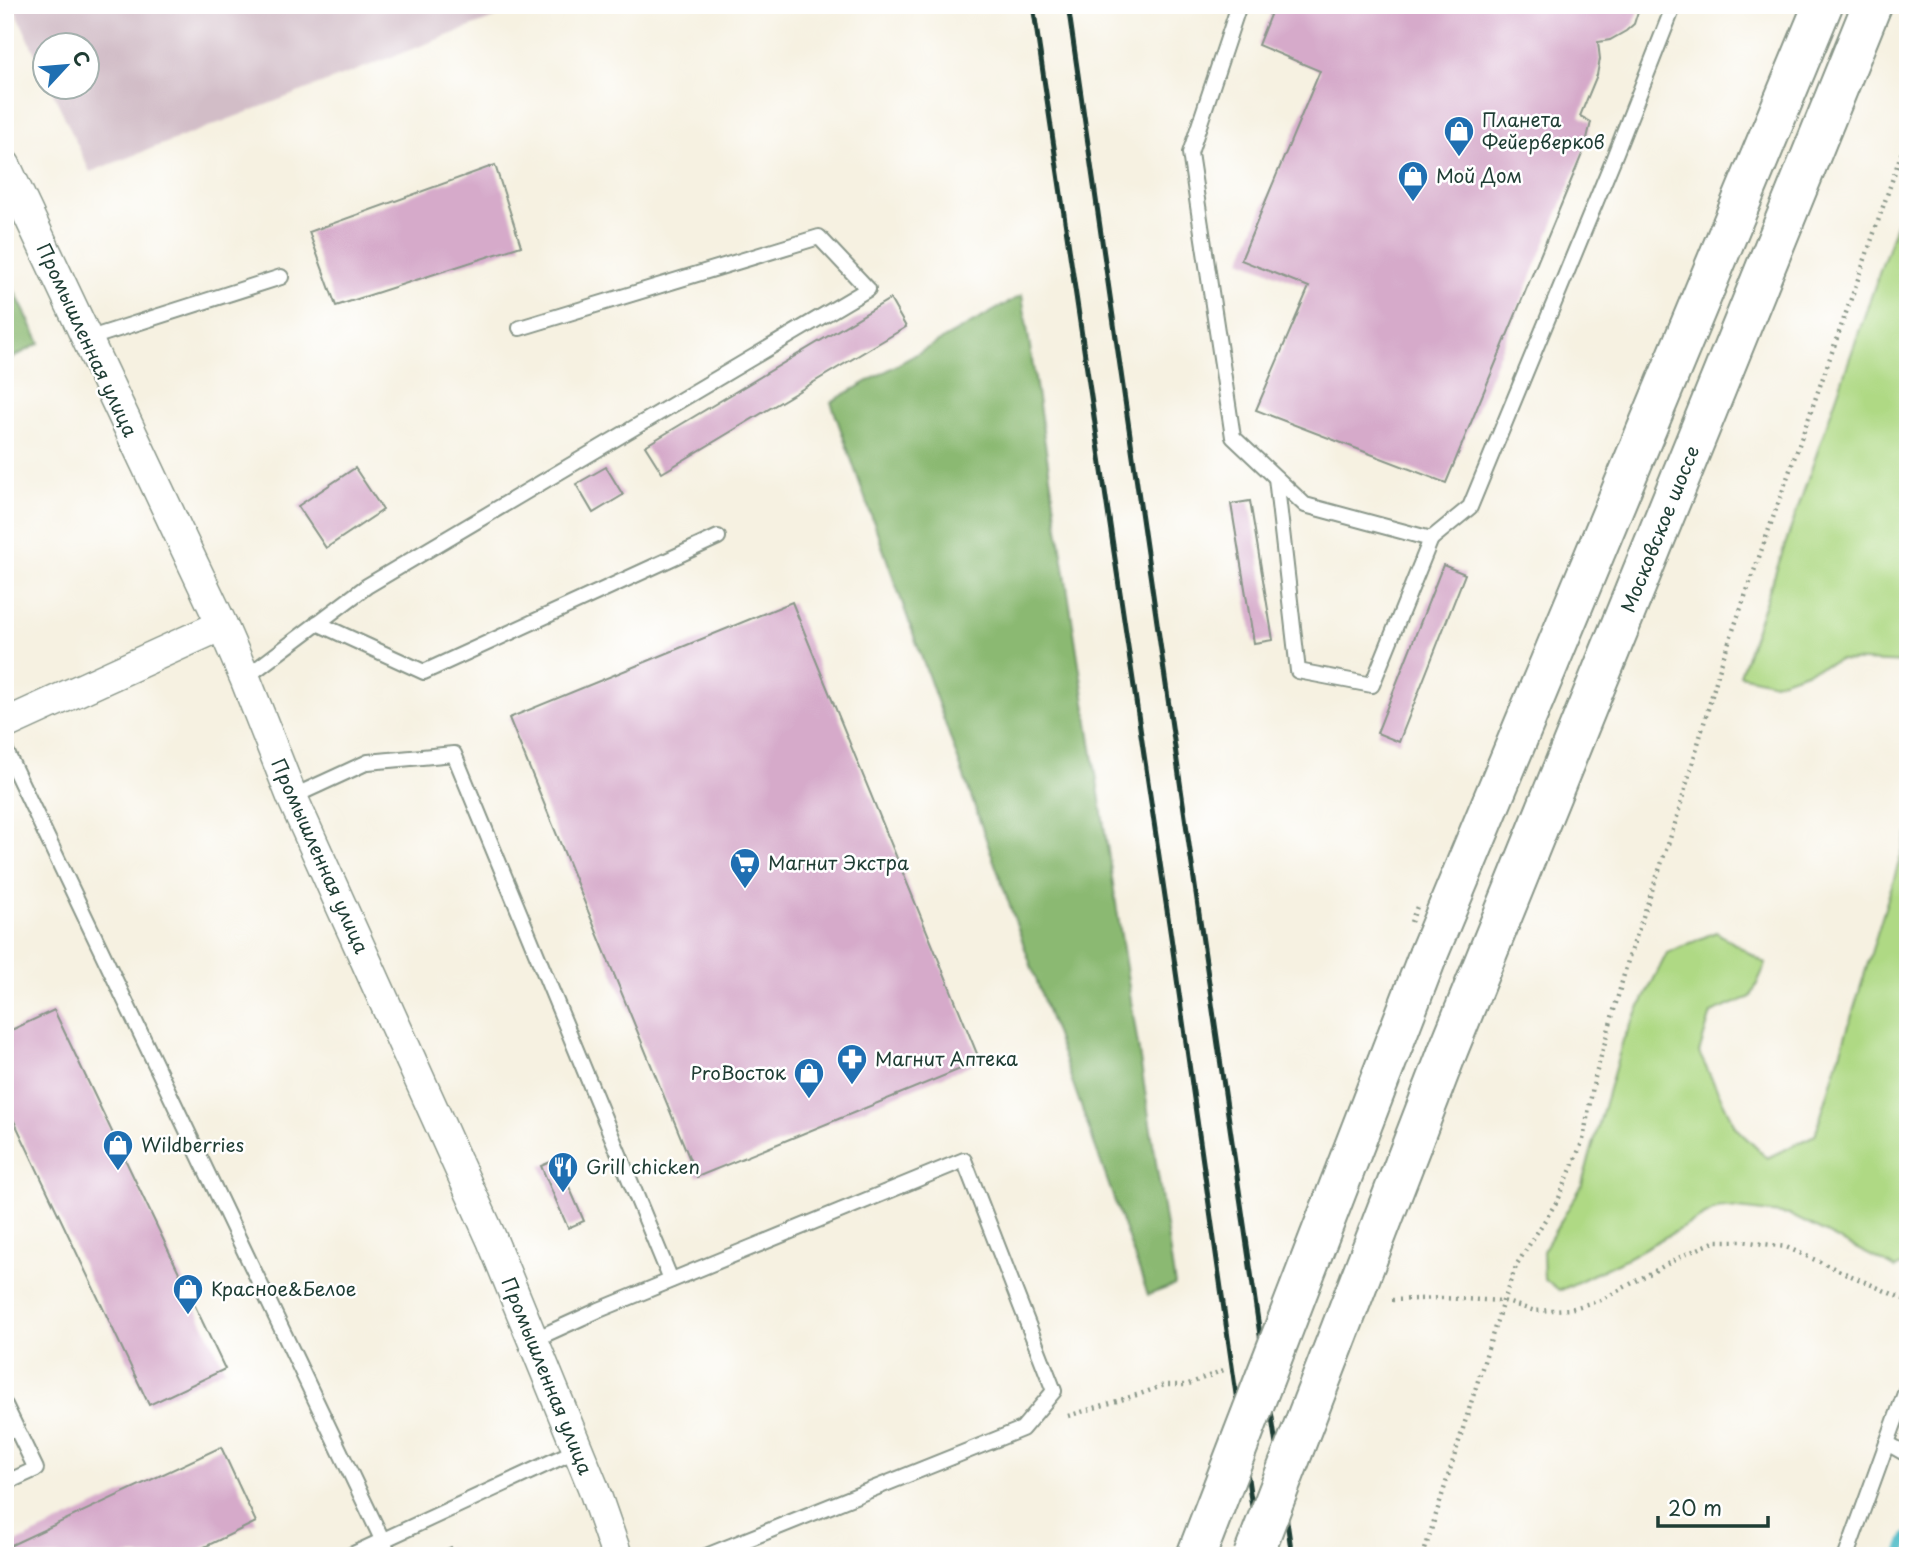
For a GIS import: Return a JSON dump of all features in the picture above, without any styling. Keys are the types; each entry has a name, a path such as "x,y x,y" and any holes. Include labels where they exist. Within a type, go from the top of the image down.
{"main road":[{"path":"1196,1556 1428,955 1823,5"},
{"name":"Московское шоссе","path":"1253,1556 1447,1053 1872,5"}],"street":[{"name":"Промышленная улица","path":"5,165 222,625 292,797 492,1240 593,1487 617,1556"},
{"path":"5,724 222,625"}],"lane":[{"path":"1240,5 1190,153 1233,437 1305,505 1431,539"},
{"path":"1276,478 1298,671 1372,685 1431,539 1470,507 1674,5"},
{"path":"245,678 368,586 868,289 819,237 520,328"},
{"path":"87,339 281,277"},
{"path":"317,623 424,672 718,537"},
{"path":"5,748 390,1556"},
{"path":"292,797 368,762 454,754 671,1280"},
{"path":"533,1340 599,1310 964,1160 1054,1391 1022,1429 706,1556"},
{"path":"1846,1556 1908,1385"},
{"path":"5,1405 36,1469 5,1482"},
{"path":"1887,1443 1908,1455"},
{"path":"349,1556 577,1450"}],"path":[{"path":"1423,1556 1517,1264 1559,1198 1583,1140 1594,1081 1629,957 1675,824 1721,664 1908,134"},
{"path":"1503,1301 1535,1311 1570,1309 1601,1300 1684,1255 1716,1241 1742,1241 1786,1247 1908,1301"}],"shaded area":[{"path":"13,5 528,5 90,172 58,102 102,102 102,32 32,32 32,47"}],"green space":[{"path":"1908,190 1908,663 1840,660 1775,683 1740,675"},
{"path":"5,272 40,343 5,362"},
{"path":"1022,295 1175,1285 1148,1295 831,402"},
{"path":"1908,833 1908,1262 1895,1268 1790,1215 1720,1207 1627,1258 1559,1291 1544,1279 1543,1251 1581,1187 1623,1040 1667,953 1716,932 1766,964 1751,997 1711,1013 1699,1053 1736,1128 1767,1158 1815,1135"}],"building":[{"name":"Мой Дом","path":"1274,5 1640,5 1634,24 1610,40 1598,42 1600,59 1597,75 1580,116 1591,122 1585,147 1446,483 1256,410 1309,287 1241,260 1320,71 1258,45"},
{"path":"495,165 521,246 336,306 309,232"},
{"path":"890,299 906,327 662,473 645,446"},
{"path":"606,467 623,495 593,513 576,484"},
{"path":"355,468 383,510 326,548 298,506"},
{"path":"1250,501 1273,640 1254,643 1231,504"},
{"path":"1443,565 1465,574 1399,742 1377,733"},
{"name":"Магнит Экстра","path":"792,602 980,1061 697,1177 509,718"},
{"path":"54,1010 225,1369 149,1405 5,1102 5,1033"},
{"name":"Grill chicken","path":"557,1159 584,1221 568,1228 541,1166"},
{"path":"221,1447 256,1522 186,1556 5,1556 5,1548"},
{"path":"451,1547 455,1556 431,1556"}],"waterway":[{"path":"1900,1556 1908,1536"}],"railway":[{"path":"1033,5 1171,937 1259,1556"},
{"path":"1068,5 1292,1556"}],"place":[{"name":"Планета Фейерверков","path":"1459,158"},
{"name":"Мой Дом","path":"1413,203"},
{"name":"Магнит Экстра","path":"745,890"},
{"name":"Магнит Аптека","path":"852,1086"},
{"name":"ProВосток","path":"809,1100"},
{"name":"Wildberries","path":"118,1172"},
{"name":"Grill chicken","path":"563,1194"},
{"name":"Красное&Белое","path":"188,1316"}]}
